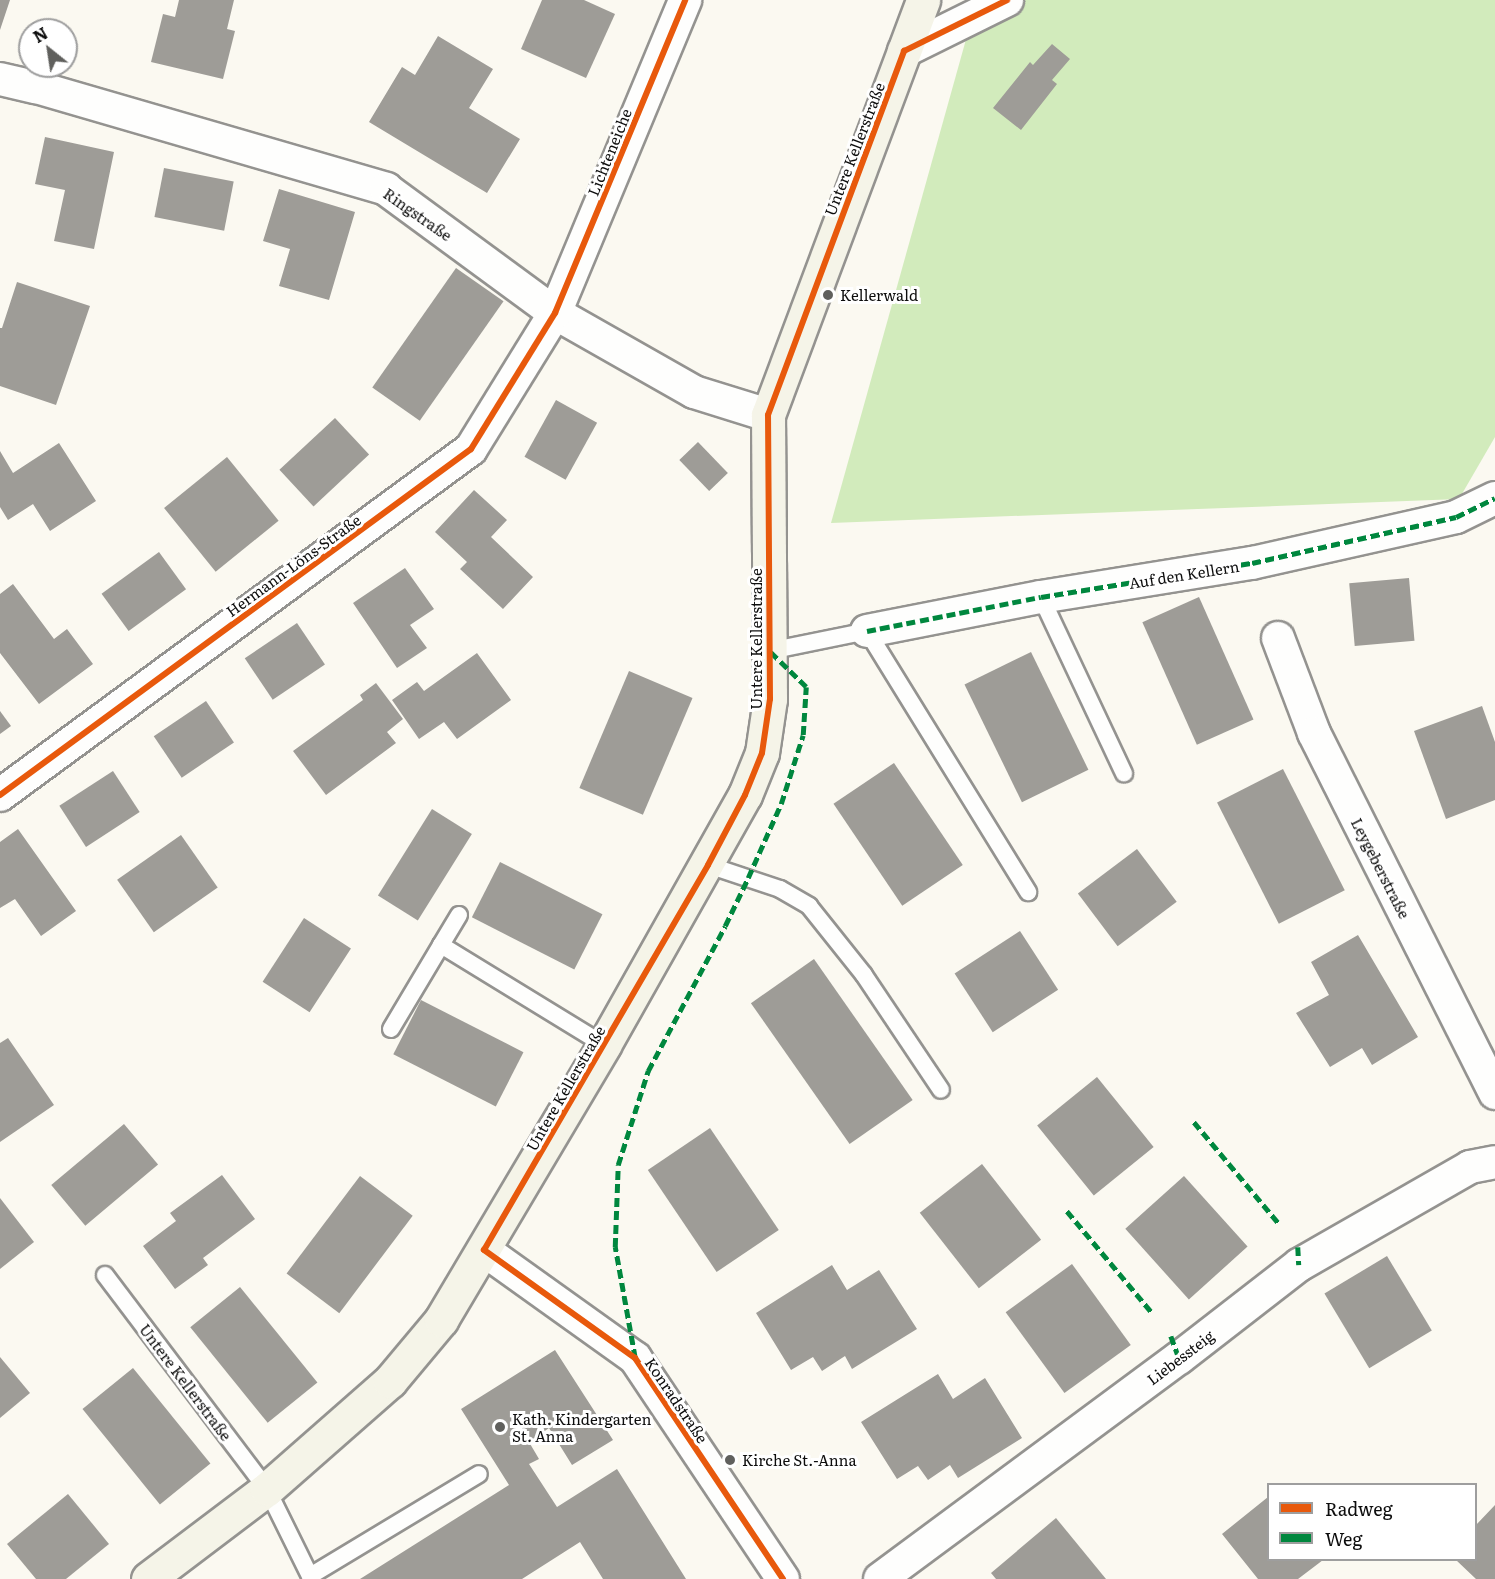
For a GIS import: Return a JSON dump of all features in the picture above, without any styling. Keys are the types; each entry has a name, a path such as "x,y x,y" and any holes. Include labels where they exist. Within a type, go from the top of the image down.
{"street":[{"name":"Lichteneiche","path":"555,313 685,0"},
{"name":"Untere Kellerstraße","path":"148,1579 267,1489 390,1382 441,1320 604,1045 708,865 745,795 762,753 770,699 768,415 922,0"},
{"path":"904,51 1007,0"},
{"name":"Ringstraße","path":"0,79 36,87 386,189 555,313 694,392 768,415"},
{"name":"Hermann-Löns-Straße","path":"0,795 471,449 555,313"},
{"name":"Auf den Kellern","path":"867,631 1041,597 1252,563 1456,517 1495,498"},
{"name":"Leygeberstraße","path":"1278,638 1314,733 1495,1093"},
{"name":"Liebessteig","path":"880,1579 1179,1358 1299,1265 1470,1167 1495,1162"},
{"name":"Konradstraße","path":"484,1250 635,1358 783,1579"}],"lane":[{"path":"1041,597 1124,773"},
{"name":"Untere Kellerstraße","path":"769,651 867,631"},
{"path":"867,631 1028,892"},
{"path":"708,865 780,889 809,906 864,975 941,1090"},
{"path":"391,1029 459,915"},
{"name":"Untere Kellerstraße","path":"441,945 604,1045"},
{"name":"Untere Kellerstraße","path":"105,1275 267,1489"},
{"path":"267,1489 307,1577 478,1474"}],"green space":[{"path":"977,0 1495,0 1495,437 1459,499 831,523"}],"building":[{"path":"0,0 10,0 0,30"},
{"path":"179,0 234,0 227,29 235,31 223,79 151,62 163,14 175,17"},
{"path":"542,0 584,0 615,14 586,78 521,49"},
{"path":"438,36 493,69 469,108 520,139 487,193 369,122 402,67 415,75"},
{"path":"1052,44 1070,59 1052,80 1057,84 1021,130 993,108 1030,62 1033,65"},
{"path":"45,137 114,152 94,249 54,241 65,190 35,184"},
{"path":"164,168 234,182 224,231 154,217"},
{"path":"279,189 355,212 329,300 279,286 290,249 263,241"},
{"path":"456,268 504,301 420,421 372,388"},
{"path":"17,282 90,306 56,405 0,386 0,328 2,328"},
{"path":"556,400 597,423 566,480 524,457"},
{"path":"335,418 369,455 314,506 279,470"},
{"path":"698,442 728,473 709,491 679,460"},
{"path":"59,443 96,501 50,531 33,504 8,520 0,507 0,451 13,473"},
{"path":"227,457 279,521 216,572 164,508"},
{"path":"474,490 507,520 491,537 533,577 503,609 460,569 467,562 435,532"},
{"path":"159,552 186,589 129,631 102,594"},
{"path":"405,568 434,609 410,625 427,648 397,668 353,603"},
{"path":"1409,578 1414,641 1355,646 1349,583"},
{"path":"13,584 54,639 67,629 93,664 39,704 0,653 0,594"},
{"path":"1199,597 1254,719 1197,745 1142,622"},
{"path":"297,623 325,664 273,700 245,658"},
{"path":"1031,652 1088,770 1022,802 964,684"},
{"path":"477,653 511,700 457,739 444,722 419,739 392,700 417,682 424,691"},
{"path":"629,671 693,698 643,815 579,788"},
{"path":"376,683 403,719 387,732 396,743 326,795 293,751 363,700 360,695"},
{"path":"206,701 234,742 182,778 154,736"},
{"path":"1482,706 1495,742 1495,800 1446,819 1414,731"},
{"path":"0,711 11,726 0,734"},
{"path":"894,763 963,865 902,906 833,804"},
{"path":"1283,769 1345,890 1279,924 1217,803"},
{"path":"113,771 140,812 86,847 59,806"},
{"path":"432,809 472,834 418,920 378,896"},
{"path":"18,829 76,911 41,936 15,899 0,908 0,842"},
{"path":"181,835 218,887 154,932 117,880"},
{"path":"1137,849 1177,902 1118,946 1078,894"},
{"path":"500,862 602,914 574,969 472,917"},
{"path":"304,918 351,948 310,1012 263,982"},
{"path":"1020,931 1058,990 993,1032 955,973"},
{"path":"1358,935 1418,1037 1372,1065 1362,1048 1330,1067 1296,1013 1329,995 1311,962"},
{"path":"814,959 913,1100 850,1144 751,1003"},
{"path":"421,1000 523,1052 496,1107 393,1054"},
{"path":"8,1038 54,1105 0,1142 0,1043"},
{"path":"1097,1077 1154,1147 1094,1195 1037,1125"},
{"path":"124,1124 158,1165 85,1226 51,1185"},
{"path":"710,1128 779,1230 717,1272 648,1170"},
{"path":"982,1164 1041,1240 979,1288 920,1213"},
{"path":"222,1175 255,1219 203,1258 208,1265 175,1289 143,1246 176,1221 170,1213"},
{"path":"360,1176 413,1216 339,1313 287,1273"},
{"path":"1184,1176 1248,1247 1189,1299 1125,1229"},
{"path":"0,1198 34,1242 0,1269"},
{"path":"1387,1256 1432,1331 1369,1368 1324,1294"},
{"path":"1072,1264 1131,1345 1064,1393 1006,1312"},
{"path":"832,1265 847,1290 879,1270 917,1329 852,1369 845,1356 822,1371 813,1357 791,1370 756,1313"},
{"path":"240,1287 317,1383 268,1423 190,1327"},
{"path":"555,1350 613,1440 572,1465 549,1428 529,1442 539,1459 529,1464 557,1507 617,1469 686,1579 603,1579 580,1542 522,1579 360,1579 509,1485 461,1409"},
{"path":"0,1357 30,1393 0,1418"},
{"path":"133,1368 210,1464 160,1504 82,1409"},
{"path":"938,1374 953,1399 985,1378 1022,1438 958,1478 950,1465 928,1480 918,1466 897,1479 861,1422"},
{"path":"68,1494 109,1544 66,1579 36,1579 7,1544"},
{"path":"1267,1498 1267,1561 1322,1561 1298,1579 1258,1579 1222,1534"},
{"path":"1495,1505 1495,1579 1476,1579 1457,1561 1477,1561 1477,1524"},
{"path":"1056,1518 1106,1579 996,1579 991,1573"}],"marked path":[{"path":"867,631 1041,597 1252,563 1456,517 1495,498"},
{"path":"635,1358 615,1247 618,1165 648,1071 748,878 781,804 803,735 806,687 769,651"},
{"path":"1194,1122 1280,1225"},
{"path":"1067,1211 1153,1314"},
{"path":"1298,1247 1299,1265"},
{"path":"1171,1336 1179,1358"}],"cycle path":[{"path":"0,795 471,449 555,313 685,0"},
{"path":"783,1579 635,1358 484,1250 708,865 745,795 762,753 770,699 768,415 904,51 1007,0"}],"place":[{"name":"Kellerwald","path":"828,295"},
{"name":"Kath. Kindergarten St. Anna","path":"500,1427"},
{"name":"Kirche St.-Anna","path":"730,1460"}]}
